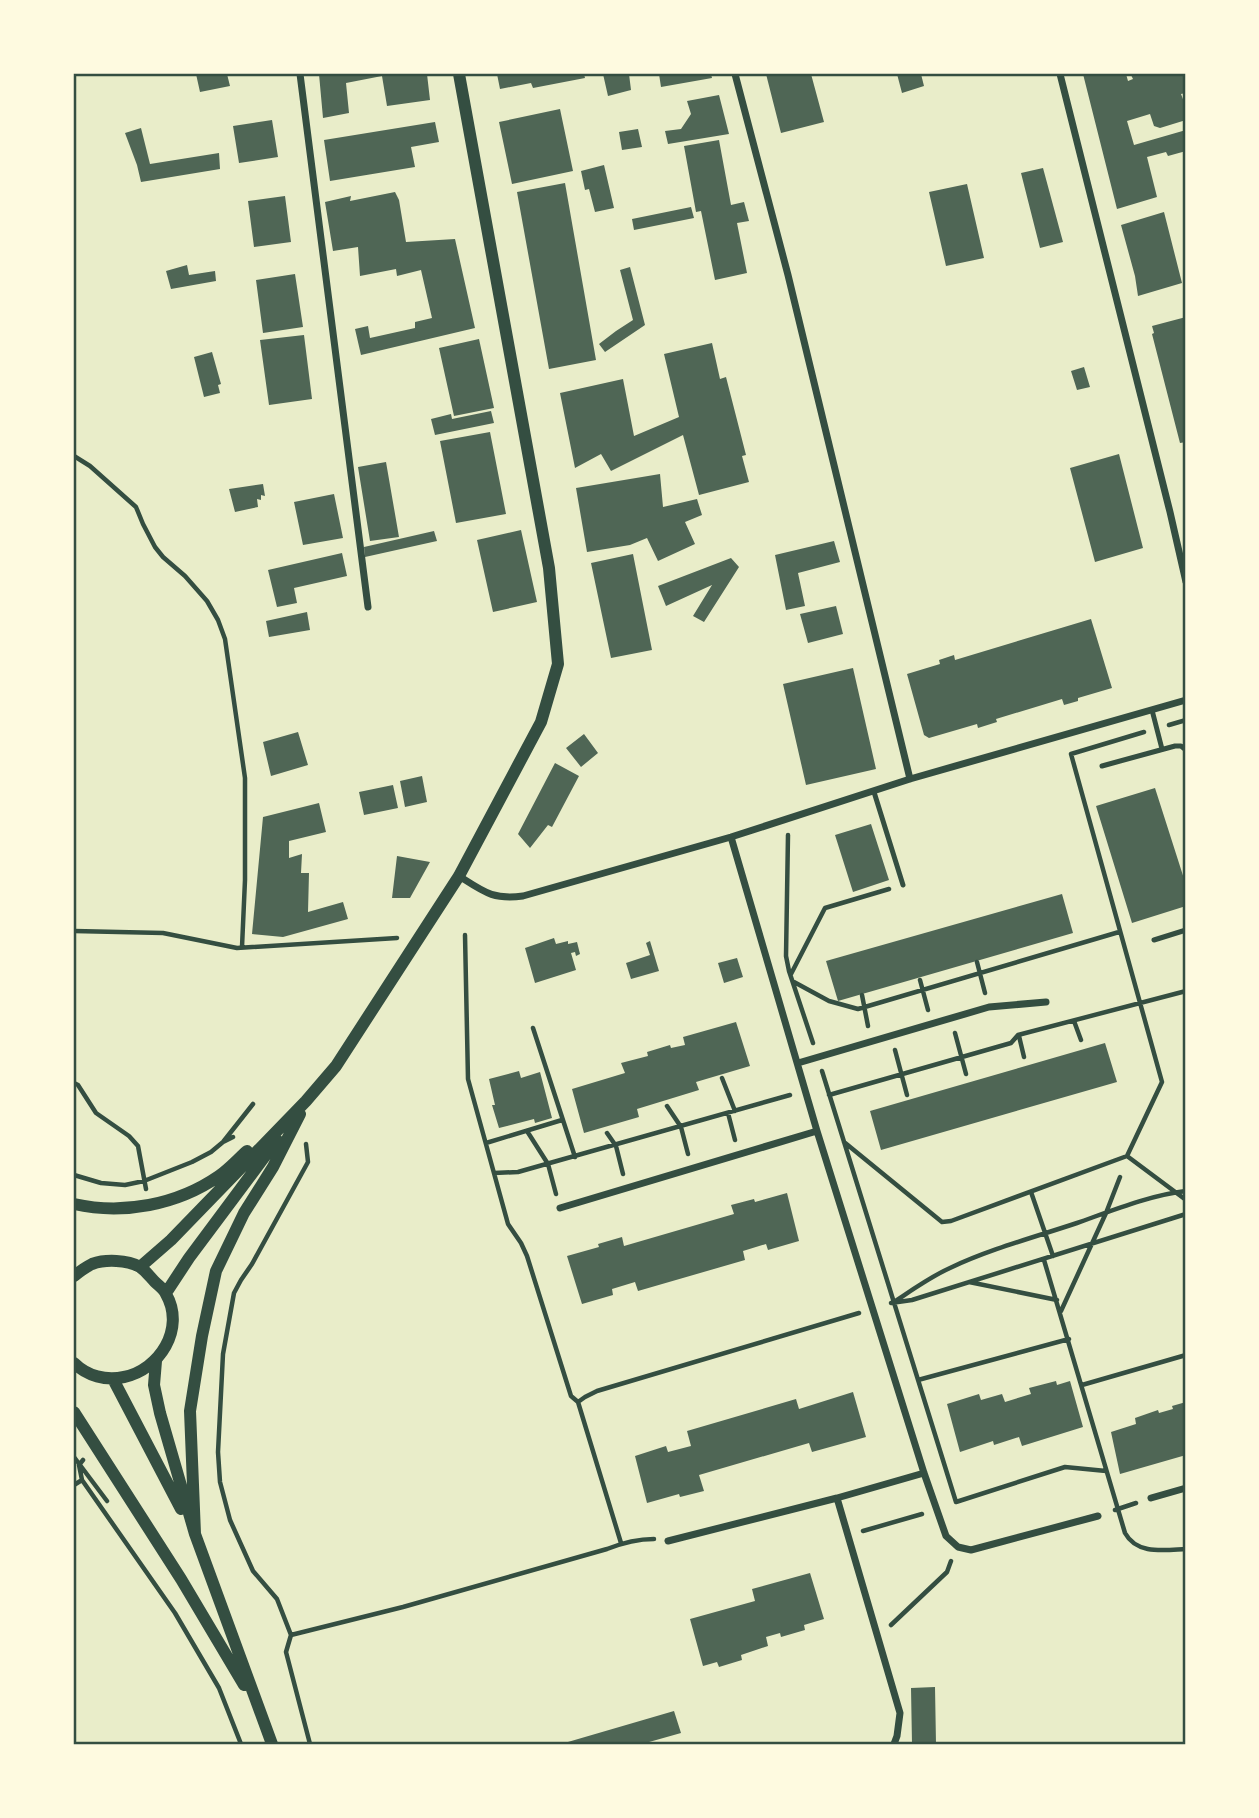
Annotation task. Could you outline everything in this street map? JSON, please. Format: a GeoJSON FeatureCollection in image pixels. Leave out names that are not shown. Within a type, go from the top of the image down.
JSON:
{"type":"FeatureCollection","features":[{"type":"Feature","properties":{"kind":"street"},"geometry":{"type":"LineString","coordinates":[[300,74],[368,607]]}},
{"type":"Feature","properties":{"kind":"street"},"geometry":{"type":"LineString","coordinates":[[140,1267],[171,1240],[306,1101],[336,1066],[459,876],[541,722],[558,664],[549,568],[459,74]]}},
{"type":"Feature","properties":{"kind":"street"},"geometry":{"type":"LineString","coordinates":[[735,74],[788,275],[909,779]]}},
{"type":"Feature","properties":{"kind":"street"},"geometry":{"type":"LineString","coordinates":[[1059,74],[1170,512],[1185,582]]}},
{"type":"Feature","properties":{"kind":"street"},"geometry":{"type":"LineString","coordinates":[[459,876],[487,894],[506,898],[523,896],[731,837],[909,779],[1185,700]]}},
{"type":"Feature","properties":{"kind":"street"},"geometry":{"type":"LineString","coordinates":[[731,837],[817,1131],[923,1473],[946,1536],[958,1547],[971,1550],[1098,1516]]}},
{"type":"Feature","properties":{"kind":"street"},"geometry":{"type":"LineString","coordinates":[[798,1063],[989,1007],[1046,1002]]}},
{"type":"Feature","properties":{"kind":"street"},"geometry":{"type":"LineString","coordinates":[[74,1204],[85,1207],[131,1208],[186,1194],[220,1175],[306,1101]]}},
{"type":"Feature","properties":{"kind":"street"},"geometry":{"type":"LineString","coordinates":[[166,1293],[306,1101]]}},
{"type":"Feature","properties":{"kind":"street"},"geometry":{"type":"LineString","coordinates":[[195,1534],[190,1411],[216,1271],[244,1213],[273,1167],[306,1101]]}},
{"type":"Feature","properties":{"kind":"street"},"geometry":{"type":"LineString","coordinates":[[560,1208],[817,1131]]}},
{"type":"Feature","properties":{"kind":"street"},"geometry":{"type":"LineString","coordinates":[[74,1363],[94,1376],[113,1379],[136,1374],[156,1361],[166,1346],[172,1328],[172,1310],[166,1293],[140,1267],[116,1261],[77,1269]]}},
{"type":"Feature","properties":{"kind":"street"},"geometry":{"type":"LineString","coordinates":[[156,1361],[156,1395],[195,1534],[272,1745]]}},
{"type":"Feature","properties":{"kind":"street"},"geometry":{"type":"LineString","coordinates":[[113,1379],[195,1534]]}},
{"type":"Feature","properties":{"kind":"street"},"geometry":{"type":"LineString","coordinates":[[74,1412],[181,1579],[259,1710]]}},
{"type":"Feature","properties":{"kind":"street"},"geometry":{"type":"LineString","coordinates":[[668,1541],[923,1473]]}},
{"type":"Feature","properties":{"kind":"street"},"geometry":{"type":"LineString","coordinates":[[1151,1498],[1185,1488]]}},
{"type":"Feature","properties":{"kind":"street"},"geometry":{"type":"LineString","coordinates":[[836,1498],[900,1713],[894,1745]]}},
{"type":"Feature","properties":{"kind":"lane"},"geometry":{"type":"LineString","coordinates":[[1152,710],[1163,749]]}},
{"type":"Feature","properties":{"kind":"lane"},"geometry":{"type":"LineString","coordinates":[[1102,765],[1163,749],[1181,746],[1185,750]]}},
{"type":"Feature","properties":{"kind":"lane"},"geometry":{"type":"LineString","coordinates":[[874,792],[903,885]]}},
{"type":"Feature","properties":{"kind":"lane"},"geometry":{"type":"LineString","coordinates":[[1154,940],[1185,930]]}},
{"type":"Feature","properties":{"kind":"path"},"geometry":{"type":"LineString","coordinates":[[74,456],[90,466],[136,507],[155,547],[207,601],[225,639],[245,778],[242,947]]}},
{"type":"Feature","properties":{"kind":"path"},"geometry":{"type":"LineString","coordinates":[[844,1142],[942,1222],[1127,1156],[1162,1083],[1071,754],[1101,745]]}},
{"type":"Feature","properties":{"kind":"path"},"geometry":{"type":"LineString","coordinates":[[788,834],[786,956],[956,1502],[1065,1467],[1106,1471]]}},
{"type":"Feature","properties":{"kind":"path"},"geometry":{"type":"LineString","coordinates":[[791,975],[825,908],[903,885]]}},
{"type":"Feature","properties":{"kind":"path"},"geometry":{"type":"LineString","coordinates":[[74,930],[163,933],[242,947],[419,936]]}},
{"type":"Feature","properties":{"kind":"path"},"geometry":{"type":"LineString","coordinates":[[793,982],[829,1001],[858,1009],[1119,932]]}},
{"type":"Feature","properties":{"kind":"path"},"geometry":{"type":"LineString","coordinates":[[465,934],[468,1079],[508,1224],[527,1256],[571,1396],[578,1402],[621,1543]]}},
{"type":"Feature","properties":{"kind":"path"},"geometry":{"type":"LineString","coordinates":[[977,962],[989,1007]]}},
{"type":"Feature","properties":{"kind":"path"},"geometry":{"type":"LineString","coordinates":[[920,980],[932,1024]]}},
{"type":"Feature","properties":{"kind":"path"},"geometry":{"type":"LineString","coordinates":[[829,1095],[1011,1043],[1018,1035],[1185,991]]}},
{"type":"Feature","properties":{"kind":"path"},"geometry":{"type":"LineString","coordinates":[[862,995],[871,1041]]}},
{"type":"Feature","properties":{"kind":"path"},"geometry":{"type":"LineString","coordinates":[[950,1019],[966,1074]]}},
{"type":"Feature","properties":{"kind":"path"},"geometry":{"type":"LineString","coordinates":[[1074,1021],[1081,1041]]}},
{"type":"Feature","properties":{"kind":"path"},"geometry":{"type":"LineString","coordinates":[[533,1028],[575,1157]]}},
{"type":"Feature","properties":{"kind":"path"},"geometry":{"type":"LineString","coordinates":[[891,1035],[907,1095]]}},
{"type":"Feature","properties":{"kind":"path"},"geometry":{"type":"LineString","coordinates":[[1018,1035],[1024,1057]]}},
{"type":"Feature","properties":{"kind":"path"},"geometry":{"type":"LineString","coordinates":[[722,1078],[735,1111]]}},
{"type":"Feature","properties":{"kind":"path"},"geometry":{"type":"LineString","coordinates":[[74,1083],[96,1113],[129,1136],[138,1146],[144,1181]]}},
{"type":"Feature","properties":{"kind":"path"},"geometry":{"type":"LineString","coordinates":[[494,1174],[518,1172],[575,1157],[805,1090]]}},
{"type":"Feature","properties":{"kind":"path"},"geometry":{"type":"LineString","coordinates":[[74,1175],[125,1185],[144,1181],[211,1152],[223,1142],[254,1104]]}},
{"type":"Feature","properties":{"kind":"path"},"geometry":{"type":"LineString","coordinates":[[667,1106],[681,1127],[691,1169]]}},
{"type":"Feature","properties":{"kind":"path"},"geometry":{"type":"LineString","coordinates":[[727,1113],[739,1154]]}},
{"type":"Feature","properties":{"kind":"path"},"geometry":{"type":"LineString","coordinates":[[486,1143],[562,1120]]}},
{"type":"Feature","properties":{"kind":"path"},"geometry":{"type":"LineString","coordinates":[[527,1130],[548,1164],[560,1208]]}},
{"type":"Feature","properties":{"kind":"path"},"geometry":{"type":"LineString","coordinates":[[607,1133],[615,1146],[626,1188]]}},
{"type":"Feature","properties":{"kind":"path"},"geometry":{"type":"LineString","coordinates":[[1127,1156],[1185,1200]]}},
{"type":"Feature","properties":{"kind":"path"},"geometry":{"type":"LineString","coordinates":[[308,1162],[234,1293],[223,1354],[218,1452],[220,1482],[230,1520],[253,1571],[277,1599],[290,1635],[286,1652],[310,1745]]}},
{"type":"Feature","properties":{"kind":"path"},"geometry":{"type":"LineString","coordinates":[[1060,1311],[1120,1177]]}},
{"type":"Feature","properties":{"kind":"path"},"geometry":{"type":"LineString","coordinates":[[894,1302],[948,1268],[1106,1213],[1185,1191]]}},
{"type":"Feature","properties":{"kind":"path"},"geometry":{"type":"LineString","coordinates":[[1031,1192],[1053,1256]]}},
{"type":"Feature","properties":{"kind":"path"},"geometry":{"type":"LineString","coordinates":[[578,1402],[597,1391],[894,1302],[912,1300],[1185,1214]]}},
{"type":"Feature","properties":{"kind":"path"},"geometry":{"type":"LineString","coordinates":[[1044,1259],[1125,1533],[1130,1542],[1139,1547],[1157,1551],[1185,1549]]}},
{"type":"Feature","properties":{"kind":"path"},"geometry":{"type":"LineString","coordinates":[[968,1282],[1057,1301]]}},
{"type":"Feature","properties":{"kind":"path"},"geometry":{"type":"LineString","coordinates":[[918,1380],[1069,1339]]}},
{"type":"Feature","properties":{"kind":"path"},"geometry":{"type":"LineString","coordinates":[[1082,1385],[1185,1355]]}},
{"type":"Feature","properties":{"kind":"path"},"geometry":{"type":"LineString","coordinates":[[79,1465],[82,1480],[175,1613],[219,1688],[241,1745]]}},
{"type":"Feature","properties":{"kind":"path"},"geometry":{"type":"LineString","coordinates":[[74,1485],[82,1480]]}},
{"type":"Feature","properties":{"kind":"path"},"geometry":{"type":"LineString","coordinates":[[1126,1506],[1138,1502]]}},
{"type":"Feature","properties":{"kind":"path"},"geometry":{"type":"LineString","coordinates":[[847,1535],[937,1510]]}},
{"type":"Feature","properties":{"kind":"path"},"geometry":{"type":"LineString","coordinates":[[290,1635],[403,1607],[621,1543],[644,1539],[668,1541]]}},
{"type":"Feature","properties":{"kind":"path"},"geometry":{"type":"LineString","coordinates":[[878,1639],[947,1572],[958,1547]]}},
{"type":"Feature","properties":{"kind":"building"},"geometry":{"type":"Polygon","coordinates":[[[196,74],[227,74],[230,86],[200,92],[196,74]]]}},
{"type":"Feature","properties":{"kind":"building"},"geometry":{"type":"Polygon","coordinates":[[[319,74],[427,74],[430,100],[387,106],[382,76],[346,83],[349,113],[323,118],[319,74]]]}},
{"type":"Feature","properties":{"kind":"building"},"geometry":{"type":"Polygon","coordinates":[[[497,74],[584,74],[585,78],[533,88],[531,83],[500,89],[497,74]]]}},
{"type":"Feature","properties":{"kind":"building"},"geometry":{"type":"Polygon","coordinates":[[[603,74],[629,74],[631,90],[608,96],[603,74]]]}},
{"type":"Feature","properties":{"kind":"building"},"geometry":{"type":"Polygon","coordinates":[[[659,74],[711,74],[712,78],[661,87],[659,74]]]}},
{"type":"Feature","properties":{"kind":"building"},"geometry":{"type":"Polygon","coordinates":[[[766,74],[811,74],[824,122],[781,133],[766,74]]]}},
{"type":"Feature","properties":{"kind":"building"},"geometry":{"type":"Polygon","coordinates":[[[897,74],[921,74],[924,86],[902,93],[897,74]]]}},
{"type":"Feature","properties":{"kind":"building"},"geometry":{"type":"Polygon","coordinates":[[[1083,74],[1126,74],[1128,81],[1133,79],[1131,75],[1137,74],[1186,74],[1186,93],[1181,94],[1186,107],[1186,120],[1160,128],[1154,126],[1150,114],[1127,121],[1134,145],[1186,130],[1186,151],[1168,156],[1166,152],[1147,157],[1157,197],[1117,209],[1083,74]]]}},
{"type":"Feature","properties":{"kind":"building"},"geometry":{"type":"Polygon","coordinates":[[[719,95],[729,134],[668,144],[665,131],[681,129],[691,114],[687,101],[719,95]]]}},
{"type":"Feature","properties":{"kind":"building"},"geometry":{"type":"Polygon","coordinates":[[[560,109],[573,171],[512,184],[499,122],[560,109]]]}},
{"type":"Feature","properties":{"kind":"building"},"geometry":{"type":"Polygon","coordinates":[[[272,120],[278,157],[239,163],[233,126],[272,120]]]}},
{"type":"Feature","properties":{"kind":"building"},"geometry":{"type":"Polygon","coordinates":[[[435,122],[439,142],[411,147],[415,167],[330,181],[324,140],[435,122]]]}},
{"type":"Feature","properties":{"kind":"building"},"geometry":{"type":"Polygon","coordinates":[[[141,128],[150,164],[219,153],[220,169],[141,182],[125,133],[141,128]]]}},
{"type":"Feature","properties":{"kind":"building"},"geometry":{"type":"Polygon","coordinates":[[[638,129],[642,147],[622,150],[619,132],[638,129]]]}},
{"type":"Feature","properties":{"kind":"building"},"geometry":{"type":"Polygon","coordinates":[[[719,140],[731,205],[744,202],[749,221],[737,223],[747,273],[715,280],[701,211],[696,212],[684,146],[719,140]]]}},
{"type":"Feature","properties":{"kind":"building"},"geometry":{"type":"Polygon","coordinates":[[[604,165],[614,208],[595,212],[589,189],[585,190],[581,171],[604,165]]]}},
{"type":"Feature","properties":{"kind":"building"},"geometry":{"type":"Polygon","coordinates":[[[1043,168],[1063,242],[1040,248],[1021,173],[1043,168]]]}},
{"type":"Feature","properties":{"kind":"building"},"geometry":{"type":"Polygon","coordinates":[[[565,183],[596,360],[549,369],[517,192],[565,183]]]}},
{"type":"Feature","properties":{"kind":"building"},"geometry":{"type":"Polygon","coordinates":[[[967,184],[984,258],[946,266],[929,192],[967,184]]]}},
{"type":"Feature","properties":{"kind":"building"},"geometry":{"type":"Polygon","coordinates":[[[395,192],[399,200],[406,242],[455,239],[475,328],[361,355],[355,329],[368,326],[370,338],[415,328],[415,322],[432,318],[421,270],[397,276],[396,269],[360,276],[358,247],[333,251],[325,202],[351,196],[350,201],[395,192]]]}},
{"type":"Feature","properties":{"kind":"building"},"geometry":{"type":"Polygon","coordinates":[[[285,196],[291,242],[254,247],[248,201],[285,196]]]}},
{"type":"Feature","properties":{"kind":"building"},"geometry":{"type":"Polygon","coordinates":[[[691,207],[694,218],[634,230],[632,219],[691,207]]]}},
{"type":"Feature","properties":{"kind":"building"},"geometry":{"type":"Polygon","coordinates":[[[1164,212],[1182,283],[1138,296],[1121,225],[1164,212]]]}},
{"type":"Feature","properties":{"kind":"building"},"geometry":{"type":"Polygon","coordinates":[[[187,265],[189,275],[215,271],[216,281],[171,289],[166,271],[187,265]]]}},
{"type":"Feature","properties":{"kind":"building"},"geometry":{"type":"Polygon","coordinates":[[[630,267],[645,325],[605,352],[599,344],[633,320],[620,270],[630,267]]]}},
{"type":"Feature","properties":{"kind":"building"},"geometry":{"type":"Polygon","coordinates":[[[295,274],[303,327],[263,333],[256,280],[295,274]]]}},
{"type":"Feature","properties":{"kind":"building"},"geometry":{"type":"Polygon","coordinates":[[[1186,317],[1186,442],[1180,443],[1152,326],[1186,317]]]}},
{"type":"Feature","properties":{"kind":"building"},"geometry":{"type":"Polygon","coordinates":[[[304,335],[312,399],[269,405],[260,340],[304,335]]]}},
{"type":"Feature","properties":{"kind":"building"},"geometry":{"type":"Polygon","coordinates":[[[479,339],[494,408],[454,416],[439,348],[479,339]]]}},
{"type":"Feature","properties":{"kind":"building"},"geometry":{"type":"Polygon","coordinates":[[[712,343],[720,379],[726,377],[746,455],[742,456],[749,482],[699,495],[683,435],[611,471],[601,454],[575,468],[560,393],[623,379],[634,436],[679,417],[664,354],[712,343]]]}},
{"type":"Feature","properties":{"kind":"building"},"geometry":{"type":"Polygon","coordinates":[[[212,352],[221,384],[218,385],[220,393],[204,397],[194,357],[212,352]]]}},
{"type":"Feature","properties":{"kind":"building"},"geometry":{"type":"Polygon","coordinates":[[[1084,367],[1090,387],[1077,390],[1071,371],[1084,367]]]}},
{"type":"Feature","properties":{"kind":"building"},"geometry":{"type":"Polygon","coordinates":[[[491,411],[494,423],[435,435],[431,419],[451,414],[452,419],[491,411]]]}},
{"type":"Feature","properties":{"kind":"building"},"geometry":{"type":"Polygon","coordinates":[[[490,432],[506,514],[456,523],[440,441],[490,432]]]}},
{"type":"Feature","properties":{"kind":"building"},"geometry":{"type":"Polygon","coordinates":[[[1119,454],[1143,548],[1095,562],[1070,468],[1119,454]]]}},
{"type":"Feature","properties":{"kind":"building"},"geometry":{"type":"Polygon","coordinates":[[[386,462],[399,537],[370,541],[358,467],[386,462]]]}},
{"type":"Feature","properties":{"kind":"building"},"geometry":{"type":"Polygon","coordinates":[[[660,474],[663,507],[697,499],[702,515],[685,522],[695,544],[658,561],[647,538],[630,545],[587,552],[576,488],[660,474]]]}},
{"type":"Feature","properties":{"kind":"building"},"geometry":{"type":"Polygon","coordinates":[[[263,484],[265,496],[261,495],[261,500],[257,499],[258,507],[235,512],[229,489],[263,484]]]}},
{"type":"Feature","properties":{"kind":"building"},"geometry":{"type":"Polygon","coordinates":[[[334,494],[343,538],[303,545],[294,502],[334,494]]]}},
{"type":"Feature","properties":{"kind":"building"},"geometry":{"type":"Polygon","coordinates":[[[521,530],[537,602],[493,612],[477,540],[521,530]]]}},
{"type":"Feature","properties":{"kind":"building"},"geometry":{"type":"Polygon","coordinates":[[[434,531],[437,541],[365,557],[364,547],[434,531]]]}},
{"type":"Feature","properties":{"kind":"building"},"geometry":{"type":"Polygon","coordinates":[[[834,541],[840,562],[798,573],[805,606],[786,610],[775,555],[834,541]]]}},
{"type":"Feature","properties":{"kind":"building"},"geometry":{"type":"Polygon","coordinates":[[[342,553],[347,576],[294,588],[297,603],[277,607],[268,570],[342,553]]]}},
{"type":"Feature","properties":{"kind":"building"},"geometry":{"type":"Polygon","coordinates":[[[633,554],[652,650],[611,658],[591,563],[633,554]]]}},
{"type":"Feature","properties":{"kind":"building"},"geometry":{"type":"Polygon","coordinates":[[[731,558],[739,567],[704,622],[693,616],[712,585],[666,606],[658,586],[731,558]]]}},
{"type":"Feature","properties":{"kind":"building"},"geometry":{"type":"Polygon","coordinates":[[[836,606],[843,634],[808,643],[800,614],[836,606]]]}},
{"type":"Feature","properties":{"kind":"building"},"geometry":{"type":"Polygon","coordinates":[[[307,612],[310,630],[269,637],[266,621],[307,612]]]}},
{"type":"Feature","properties":{"kind":"building"},"geometry":{"type":"Polygon","coordinates":[[[1091,619],[1112,688],[1064,705],[1062,699],[996,719],[997,722],[978,728],[977,724],[929,738],[924,735],[907,674],[940,664],[939,660],[954,655],[955,660],[1091,619]]]}},
{"type":"Feature","properties":{"kind":"building"},"geometry":{"type":"Polygon","coordinates":[[[853,668],[876,769],[806,785],[783,684],[853,668]]]}},
{"type":"Feature","properties":{"kind":"building"},"geometry":{"type":"Polygon","coordinates":[[[298,732],[308,765],[271,776],[263,742],[298,732]]]}},
{"type":"Feature","properties":{"kind":"building"},"geometry":{"type":"Polygon","coordinates":[[[584,734],[598,753],[581,767],[566,748],[584,734]]]}},
{"type":"Feature","properties":{"kind":"building"},"geometry":{"type":"Polygon","coordinates":[[[555,763],[579,776],[552,827],[548,825],[530,848],[518,834],[555,763]]]}},
{"type":"Feature","properties":{"kind":"building"},"geometry":{"type":"Polygon","coordinates":[[[422,776],[427,802],[405,807],[400,781],[422,776]]]}},
{"type":"Feature","properties":{"kind":"building"},"geometry":{"type":"Polygon","coordinates":[[[393,785],[398,808],[364,815],[359,792],[393,785]]]}},
{"type":"Feature","properties":{"kind":"building"},"geometry":{"type":"Polygon","coordinates":[[[1155,788],[1186,885],[1186,906],[1132,923],[1096,806],[1155,788]]]}},
{"type":"Feature","properties":{"kind":"building"},"geometry":{"type":"Polygon","coordinates":[[[319,803],[326,832],[289,841],[289,858],[302,854],[301,873],[309,873],[308,912],[343,902],[348,919],[283,937],[252,934],[263,817],[319,803]]]}},
{"type":"Feature","properties":{"kind":"building"},"geometry":{"type":"Polygon","coordinates":[[[871,824],[889,880],[853,892],[835,835],[871,824]]]}},
{"type":"Feature","properties":{"kind":"building"},"geometry":{"type":"Polygon","coordinates":[[[397,856],[430,862],[410,898],[392,898],[397,856]]]}},
{"type":"Feature","properties":{"kind":"building"},"geometry":{"type":"Polygon","coordinates":[[[1062,894],[1073,933],[838,1001],[826,961],[1062,894]]]}},
{"type":"Feature","properties":{"kind":"building"},"geometry":{"type":"Polygon","coordinates":[[[554,938],[556,944],[577,942],[580,954],[576,956],[575,952],[571,953],[576,970],[535,983],[525,948],[554,938]]]}},
{"type":"Feature","properties":{"kind":"building"},"geometry":{"type":"Polygon","coordinates":[[[650,941],[659,971],[631,979],[626,963],[650,955],[646,943],[650,941]]]}},
{"type":"Feature","properties":{"kind":"building"},"geometry":{"type":"Polygon","coordinates":[[[737,958],[743,977],[724,983],[718,963],[737,958]]]}},
{"type":"Feature","properties":{"kind":"building"},"geometry":{"type":"Polygon","coordinates":[[[736,1022],[750,1066],[696,1082],[699,1090],[637,1109],[639,1117],[584,1133],[572,1089],[625,1073],[621,1063],[648,1056],[647,1052],[670,1045],[671,1048],[685,1045],[683,1037],[736,1022]]]}},
{"type":"Feature","properties":{"kind":"building"},"geometry":{"type":"Polygon","coordinates":[[[1105,1043],[1117,1082],[881,1150],[870,1111],[1105,1043]]]}},
{"type":"Feature","properties":{"kind":"building"},"geometry":{"type":"Polygon","coordinates":[[[519,1071],[521,1078],[540,1072],[552,1118],[535,1123],[534,1119],[499,1128],[492,1105],[495,1105],[489,1079],[519,1071]]]}},
{"type":"Feature","properties":{"kind":"building"},"geometry":{"type":"Polygon","coordinates":[[[787,1193],[799,1241],[768,1250],[766,1244],[743,1251],[745,1260],[638,1291],[635,1282],[612,1289],[613,1295],[582,1304],[567,1256],[622,1237],[624,1246],[734,1214],[731,1205],[787,1193]]]}},
{"type":"Feature","properties":{"kind":"building"},"geometry":{"type":"Polygon","coordinates":[[[1056,1381],[1057,1385],[1070,1381],[1083,1427],[1022,1446],[1019,1437],[994,1445],[993,1441],[960,1452],[947,1404],[979,1394],[981,1400],[1002,1394],[1005,1402],[1031,1394],[1029,1388],[1056,1381]]]}},
{"type":"Feature","properties":{"kind":"building"},"geometry":{"type":"Polygon","coordinates":[[[853,1392],[866,1437],[812,1452],[809,1443],[699,1475],[704,1491],[680,1497],[679,1494],[647,1503],[635,1456],[666,1446],[668,1452],[691,1446],[687,1431],[796,1399],[799,1409],[853,1392]]]}},
{"type":"Feature","properties":{"kind":"building"},"geometry":{"type":"Polygon","coordinates":[[[1186,1402],[1186,1455],[1120,1474],[1111,1432],[1136,1424],[1135,1418],[1158,1410],[1159,1413],[1173,1409],[1172,1406],[1186,1402]]]}},
{"type":"Feature","properties":{"kind":"building"},"geometry":{"type":"Polygon","coordinates":[[[810,1573],[824,1619],[804,1625],[805,1630],[781,1637],[780,1633],[766,1637],[768,1646],[741,1655],[742,1660],[719,1667],[717,1662],[703,1666],[690,1619],[755,1601],[752,1589],[810,1573]]]}},
{"type":"Feature","properties":{"kind":"building"},"geometry":{"type":"Polygon","coordinates":[[[935,1687],[936,1744],[912,1744],[911,1688],[935,1687]]]}},
{"type":"Feature","properties":{"kind":"building"},"geometry":{"type":"Polygon","coordinates":[[[674,1711],[681,1733],[642,1744],[561,1744],[674,1711]]]}}]}
